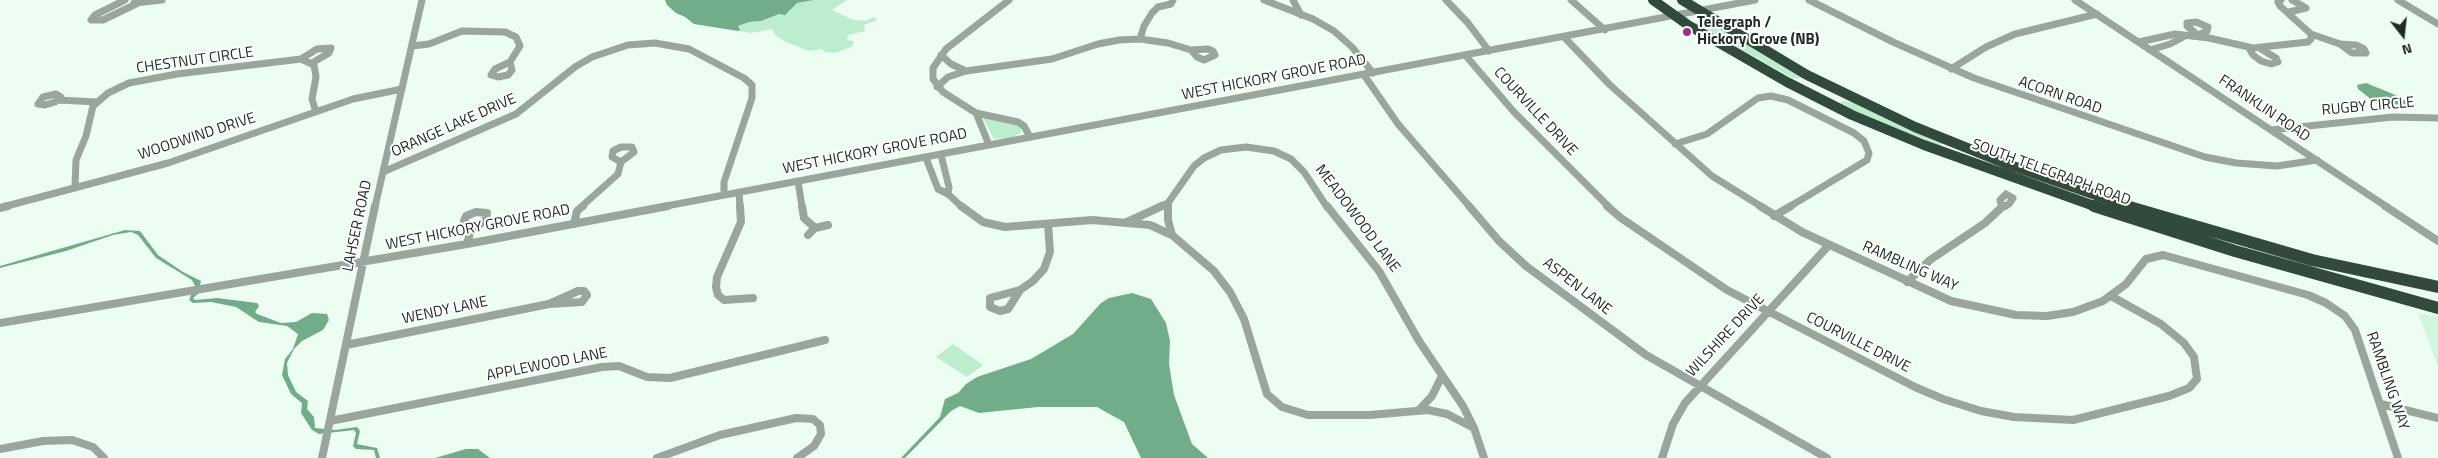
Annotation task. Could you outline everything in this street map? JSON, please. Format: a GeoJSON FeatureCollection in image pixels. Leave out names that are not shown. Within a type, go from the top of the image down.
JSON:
{"type":"FeatureCollection","features":[{"type":"Feature","properties":{"kind":"highway","name":"SOUTH TELEGRAPH ROAD"},"geometry":{"type":"LineString","coordinates":[[1653,0],[1675,16],[1786,82],[1829,104],[1924,145],[2084,204],[2235,251],[2438,308]]}},
{"type":"Feature","properties":{"kind":"highway","name":"SOUTH TELEGRAPH ROAD"},"geometry":{"type":"LineString","coordinates":[[1682,0],[1807,75],[1970,150],[2134,209],[2312,260],[2438,287]]}},
{"type":"Feature","properties":{"kind":"highway"},"geometry":{"type":"LineString","coordinates":[[1786,82],[1803,81],[1807,75]]}},
{"type":"Feature","properties":{"kind":"highway"},"geometry":{"type":"LineString","coordinates":[[1829,104],[1834,98],[1852,97]]}},
{"type":"Feature","properties":{"kind":"street"},"geometry":{"type":"LineString","coordinates":[[138,3],[126,0],[94,15],[91,20],[103,20],[138,3],[162,0]]}},
{"type":"Feature","properties":{"kind":"street","name":"LAHSER ROAD"},"geometry":{"type":"LineString","coordinates":[[322,458],[363,263],[422,0]]}},
{"type":"Feature","properties":{"kind":"street"},"geometry":{"type":"LineString","coordinates":[[1009,0],[974,26],[941,55],[934,64],[932,73],[937,87],[948,96],[976,113],[1018,122],[1024,126],[1030,137]]}},
{"type":"Feature","properties":{"kind":"street"},"geometry":{"type":"LineString","coordinates":[[1156,0],[1158,7]]}},
{"type":"Feature","properties":{"kind":"street"},"geometry":{"type":"LineString","coordinates":[[1140,38],[1147,20],[1158,7],[1171,4],[1173,0]]}},
{"type":"Feature","properties":{"kind":"street"},"geometry":{"type":"LineString","coordinates":[[1264,0],[1301,14],[1339,34],[1373,73]]}},
{"type":"Feature","properties":{"kind":"street"},"geometry":{"type":"LineString","coordinates":[[1272,3],[1278,0]]}},
{"type":"Feature","properties":{"kind":"street"},"geometry":{"type":"LineString","coordinates":[[1293,0],[1301,14]]}},
{"type":"Feature","properties":{"kind":"street"},"geometry":{"type":"LineString","coordinates":[[1446,0],[1465,20],[1489,51]]}},
{"type":"Feature","properties":{"kind":"street"},"geometry":{"type":"LineString","coordinates":[[1571,0],[1605,30]]}},
{"type":"Feature","properties":{"kind":"street","name":"WEST HICKORY GROVE ROAD"},"geometry":{"type":"LineString","coordinates":[[0,323],[467,244],[1605,30],[1755,0]]}},
{"type":"Feature","properties":{"kind":"street","name":"ACORN ROAD"},"geometry":{"type":"LineString","coordinates":[[1809,0],[1952,69],[2093,121],[2205,157],[2236,163],[2276,166],[2317,160]]}},
{"type":"Feature","properties":{"kind":"street","name":"FRANKLIN ROAD"},"geometry":{"type":"LineString","coordinates":[[2075,0],[2438,241]]}},
{"type":"Feature","properties":{"kind":"street"},"geometry":{"type":"LineString","coordinates":[[2281,0],[2279,4],[2311,34],[2340,44]]}},
{"type":"Feature","properties":{"kind":"street"},"geometry":{"type":"LineString","coordinates":[[2289,12],[2306,8],[2292,0]]}},
{"type":"Feature","properties":{"kind":"street"},"geometry":{"type":"LineString","coordinates":[[2398,0],[2438,24]]}},
{"type":"Feature","properties":{"kind":"street"},"geometry":{"type":"LineString","coordinates":[[1952,69],[1986,47],[2015,34],[2096,14]]}},
{"type":"Feature","properties":{"kind":"street"},"geometry":{"type":"LineString","coordinates":[[412,46],[429,44],[462,31],[505,32],[516,37],[520,43],[510,62]]}},
{"type":"Feature","properties":{"kind":"street"},"geometry":{"type":"LineString","coordinates":[[2139,42],[2168,35],[2198,35],[2249,48],[2261,48],[2306,42],[2311,39],[2311,34]]}},
{"type":"Feature","properties":{"kind":"street"},"geometry":{"type":"LineString","coordinates":[[2150,50],[2170,44],[2185,36]]}},
{"type":"Feature","properties":{"kind":"street","name":"RAMBLING WAY"},"geometry":{"type":"LineString","coordinates":[[1564,37],[1605,80],[1706,172],[1774,216],[1829,245],[1907,282],[1962,304],[2016,315],[2047,316],[2073,312],[2094,306],[2111,296],[2133,277],[2146,259],[2163,255],[2317,299],[2339,312],[2352,325],[2381,404],[2398,458]]}},
{"type":"Feature","properties":{"kind":"street"},"geometry":{"type":"LineString","coordinates":[[937,87],[948,78],[966,71],[1052,60],[1106,42],[1140,38],[1168,43],[1191,50]]}},
{"type":"Feature","properties":{"kind":"street","name":"ORANGE LAKE DRIVE"},"geometry":{"type":"LineString","coordinates":[[383,172],[516,114],[575,67],[592,57],[628,45],[662,44],[689,49],[744,78],[753,88],[750,106],[724,182],[724,195]]}},
{"type":"Feature","properties":{"kind":"street","name":"CHESTNUT CIRCLE"},"geometry":{"type":"LineString","coordinates":[[97,102],[119,87],[144,80],[301,59],[317,49],[331,48],[329,53],[312,63],[301,59]]}},
{"type":"Feature","properties":{"kind":"street"},"geometry":{"type":"LineString","coordinates":[[2249,48],[2253,56],[2261,61],[2271,64],[2278,62],[2276,58],[2261,48]]}},
{"type":"Feature","properties":{"kind":"street"},"geometry":{"type":"LineString","coordinates":[[941,55],[951,64],[966,71]]}},
{"type":"Feature","properties":{"kind":"street","name":"COURVILLE DRIVE"},"geometry":{"type":"LineString","coordinates":[[1466,56],[1501,99],[1611,211],[1713,282],[1768,312],[1942,399],[1981,411],[2014,417],[2066,420],[2101,415],[2174,395],[2189,388],[2196,379],[2194,357],[2184,343],[2161,324],[2111,296]]}},
{"type":"Feature","properties":{"kind":"street"},"geometry":{"type":"LineString","coordinates":[[312,63],[316,77],[312,102],[316,112]]}},
{"type":"Feature","properties":{"kind":"street","name":"ASPEN LANE"},"geometry":{"type":"LineString","coordinates":[[1364,75],[1414,142],[1491,232],[1515,256],[1630,345],[1827,458]]}},
{"type":"Feature","properties":{"kind":"street","name":"WOODWIND DRIVE"},"geometry":{"type":"LineString","coordinates":[[0,208],[177,161],[358,98],[402,89]]}},
{"type":"Feature","properties":{"kind":"street"},"geometry":{"type":"LineString","coordinates":[[1675,144],[1707,134],[1758,98],[1771,96],[1788,100],[1847,130],[1864,141],[1870,153],[1867,160],[1774,216]]}},
{"type":"Feature","properties":{"kind":"street"},"geometry":{"type":"LineString","coordinates":[[58,100],[97,102]]}},
{"type":"Feature","properties":{"kind":"street"},"geometry":{"type":"LineString","coordinates":[[75,187],[76,160],[86,136],[91,110],[97,102]]}},
{"type":"Feature","properties":{"kind":"street"},"geometry":{"type":"LineString","coordinates":[[976,113],[989,145]]}},
{"type":"Feature","properties":{"kind":"street","name":"RUGBY CIRCLE"},"geometry":{"type":"LineString","coordinates":[[2271,130],[2393,117],[2438,118]]}},
{"type":"Feature","properties":{"kind":"street","name":"MEADOWOOD LANE"},"geometry":{"type":"LineString","coordinates":[[1168,203],[1199,161],[1221,150],[1238,147],[1262,148],[1291,159],[1304,172],[1333,215],[1374,264],[1418,341],[1456,395],[1474,428],[1484,458]]}},
{"type":"Feature","properties":{"kind":"street"},"geometry":{"type":"LineString","coordinates":[[940,154],[949,187],[948,194]]}},
{"type":"Feature","properties":{"kind":"street"},"geometry":{"type":"LineString","coordinates":[[926,158],[938,189],[948,194],[976,218],[992,225],[1018,227],[1092,220],[1150,225],[1172,235],[1214,272],[1230,292],[1244,318],[1267,394],[1282,407],[1308,415],[1376,415],[1419,410],[1447,414],[1474,428]]}},
{"type":"Feature","properties":{"kind":"street"},"geometry":{"type":"LineString","coordinates":[[574,224],[577,211],[618,174],[621,162]]}},
{"type":"Feature","properties":{"kind":"street"},"geometry":{"type":"LineString","coordinates":[[798,181],[804,218],[815,228]]}},
{"type":"Feature","properties":{"kind":"street"},"geometry":{"type":"LineString","coordinates":[[739,192],[741,222],[717,277],[716,287],[718,295],[724,300],[753,298]]}},
{"type":"Feature","properties":{"kind":"street"},"geometry":{"type":"LineString","coordinates":[[1127,222],[1168,203],[1168,220],[1172,235]]}},
{"type":"Feature","properties":{"kind":"street"},"geometry":{"type":"LineString","coordinates":[[1907,282],[1930,260],[1985,223],[2002,207]]}},
{"type":"Feature","properties":{"kind":"street"},"geometry":{"type":"LineString","coordinates":[[1020,290],[1040,275],[1047,263],[1050,252],[1048,224]]}},
{"type":"Feature","properties":{"kind":"street"},"geometry":{"type":"LineString","coordinates":[[808,235],[815,228],[828,225]]}},
{"type":"Feature","properties":{"kind":"street"},"geometry":{"type":"LineString","coordinates":[[467,244],[471,229]]}},
{"type":"Feature","properties":{"kind":"street","name":"WILSHIRE DRIVE"},"geometry":{"type":"LineString","coordinates":[[1662,458],[1676,417],[1699,386],[1829,245]]}},
{"type":"Feature","properties":{"kind":"street","name":"WENDY LANE"},"geometry":{"type":"LineString","coordinates":[[346,345],[549,304]]}},
{"type":"Feature","properties":{"kind":"street","name":"APPLEWOOD LANE"},"geometry":{"type":"LineString","coordinates":[[329,424],[555,375],[602,367],[619,366],[647,377],[670,378],[824,340]]}},
{"type":"Feature","properties":{"kind":"street"},"geometry":{"type":"LineString","coordinates":[[1419,410],[1432,396],[1442,376]]}},
{"type":"Feature","properties":{"kind":"street"},"geometry":{"type":"LineString","coordinates":[[2381,404],[2438,418]]}},
{"type":"Feature","properties":{"kind":"street"},"geometry":{"type":"LineString","coordinates":[[657,458],[720,435],[796,418],[813,419],[820,425],[821,434],[814,446],[798,458]]}},
{"type":"Feature","properties":{"kind":"street"},"geometry":{"type":"LineString","coordinates":[[0,449],[43,441],[72,440],[92,446],[104,458]]}},
{"type":"Feature","properties":{"kind":"shaded area"},"geometry":{"type":"Polygon","coordinates":[[[665,0],[814,0],[797,3],[785,15],[779,14],[761,21],[749,22],[738,26],[740,30],[738,31],[694,24],[676,13],[667,5],[665,0]]]}},
{"type":"Feature","properties":{"kind":"shaded area"},"geometry":{"type":"Polygon","coordinates":[[[814,0],[847,0],[832,10],[853,20],[866,21],[875,17],[877,20],[864,25],[865,31],[848,35],[847,40],[854,41],[852,47],[835,53],[824,52],[822,49],[809,51],[786,42],[775,35],[772,29],[751,33],[738,31],[738,26],[749,22],[761,21],[779,14],[783,15],[797,3],[814,0]]]}},
{"type":"Feature","properties":{"kind":"shaded area"},"geometry":{"type":"Polygon","coordinates":[[[1708,20],[1802,78],[1792,78],[1695,23],[1708,20]]]}},
{"type":"Feature","properties":{"kind":"shaded area"},"geometry":{"type":"Polygon","coordinates":[[[2366,83],[2398,96],[2412,106],[2393,104],[2391,108],[2377,104],[2358,89],[2357,85],[2366,83]]]}},
{"type":"Feature","properties":{"kind":"shaded area"},"geometry":{"type":"Polygon","coordinates":[[[1841,102],[1851,102],[1943,143],[1940,146],[1863,115],[1841,105],[1841,102]]]}},
{"type":"Feature","properties":{"kind":"shaded area"},"geometry":{"type":"Polygon","coordinates":[[[983,118],[1015,124],[1021,128],[1021,133],[1013,137],[994,139],[983,118]]]}},
{"type":"Feature","properties":{"kind":"shaded area"},"geometry":{"type":"Polygon","coordinates":[[[125,230],[140,231],[158,255],[183,272],[201,281],[198,294],[193,298],[195,300],[217,298],[257,303],[259,306],[255,312],[257,314],[281,323],[296,322],[312,313],[327,314],[329,320],[323,330],[302,341],[294,349],[287,363],[288,375],[296,392],[308,401],[307,409],[314,417],[315,428],[335,430],[357,427],[360,431],[357,444],[377,448],[380,458],[376,458],[374,450],[356,449],[353,446],[356,433],[354,430],[319,434],[312,430],[301,413],[302,403],[291,394],[282,375],[285,359],[293,349],[298,334],[287,326],[259,322],[236,307],[211,302],[193,303],[189,300],[195,286],[192,280],[156,258],[138,235],[131,232],[113,235],[66,251],[0,268],[0,266],[125,230]]]}},
{"type":"Feature","properties":{"kind":"shaded area"},"geometry":{"type":"Polygon","coordinates":[[[1132,293],[1151,299],[1166,323],[1170,341],[1169,364],[1174,395],[1192,444],[1208,458],[1141,458],[1124,422],[1097,407],[1038,407],[979,413],[960,406],[951,411],[905,458],[901,458],[940,417],[945,399],[958,393],[966,384],[977,377],[1031,359],[1073,334],[1101,303],[1109,298],[1132,293]]]}},
{"type":"Feature","properties":{"kind":"shaded area"},"geometry":{"type":"Polygon","coordinates":[[[2418,313],[2438,317],[2438,367],[2418,313]]]}},
{"type":"Feature","properties":{"kind":"shaded area"},"geometry":{"type":"Polygon","coordinates":[[[953,344],[983,365],[967,377],[936,357],[953,344]]]}},
{"type":"Feature","properties":{"kind":"shaded area"},"geometry":{"type":"Polygon","coordinates":[[[466,449],[478,449],[490,458],[435,458],[466,449]]]}},
{"type":"Feature","properties":{"kind":"place","name":"Telegraph / Hickory Grove (NB)"},"geometry":{"type":"Point","coordinates":[1687,32]}}]}
